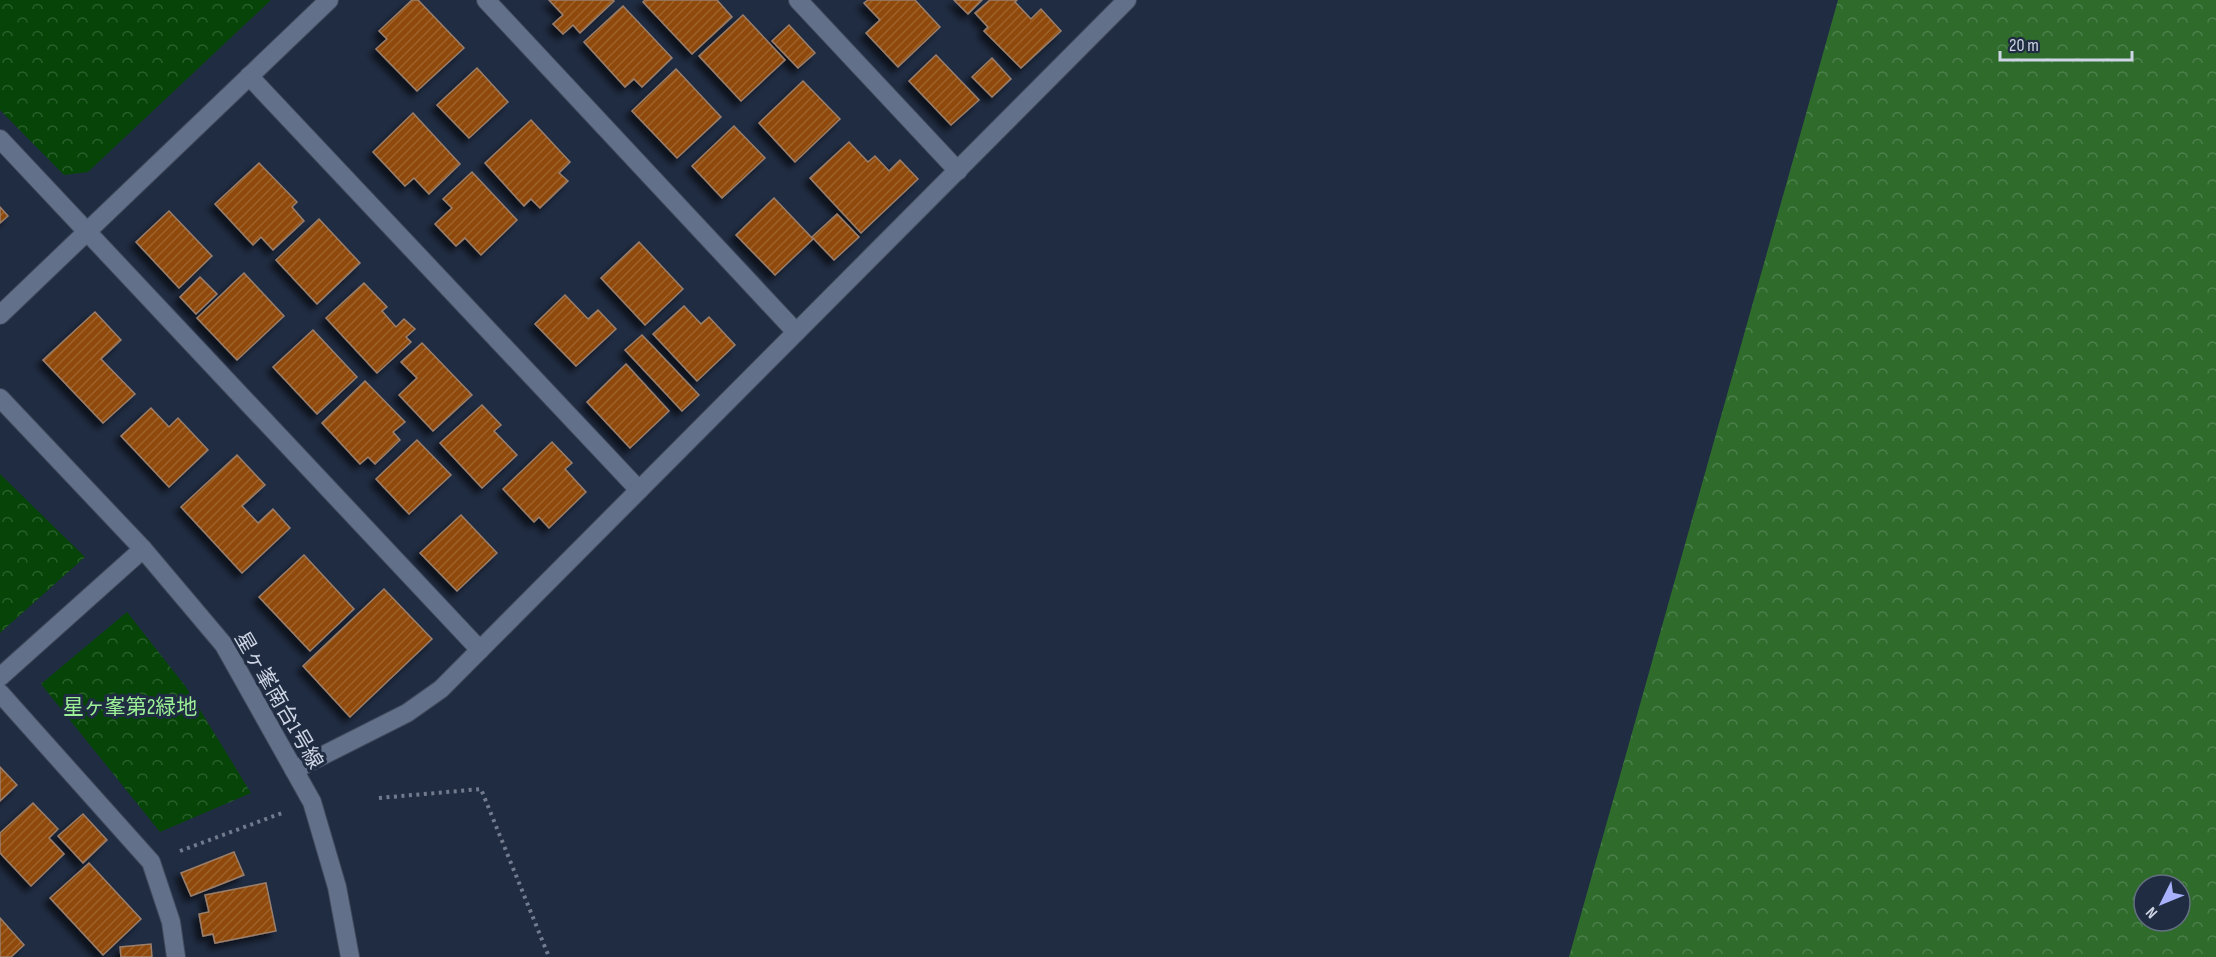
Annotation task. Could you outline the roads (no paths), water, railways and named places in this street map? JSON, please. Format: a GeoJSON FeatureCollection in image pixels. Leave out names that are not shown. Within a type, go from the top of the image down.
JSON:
{"type":"FeatureCollection","features":[{"type":"Feature","properties":{"kind":"street"},"geometry":{"type":"LineString","coordinates":[[0,315],[328,0]]}},
{"type":"Feature","properties":{"kind":"street"},"geometry":{"type":"LineString","coordinates":[[486,0],[796,332]]}},
{"type":"Feature","properties":{"kind":"street"},"geometry":{"type":"LineString","coordinates":[[798,0],[958,171]]}},
{"type":"Feature","properties":{"kind":"street"},"geometry":{"type":"LineString","coordinates":[[294,770],[407,713],[441,689],[958,171],[1118,3]]}},
{"type":"Feature","properties":{"kind":"street"},"geometry":{"type":"LineString","coordinates":[[249,76],[639,490]]}},
{"type":"Feature","properties":{"kind":"street"},"geometry":{"type":"LineString","coordinates":[[0,139],[480,650]]}},
{"type":"Feature","properties":{"kind":"street","name":"星ヶ峯南台1号線"},"geometry":{"type":"LineString","coordinates":[[0,398],[143,549],[224,645],[312,802],[336,887],[350,957]]}},
{"type":"Feature","properties":{"kind":"street"},"geometry":{"type":"LineString","coordinates":[[0,677],[143,549]]}},
{"type":"Feature","properties":{"kind":"street"},"geometry":{"type":"LineString","coordinates":[[0,693],[151,862],[171,922],[176,957]]}},
{"type":"Feature","properties":{"kind":"park label","name":"星ヶ峯第2緑地"},"geometry":{"type":"Point","coordinates":[130,707]}}]}
